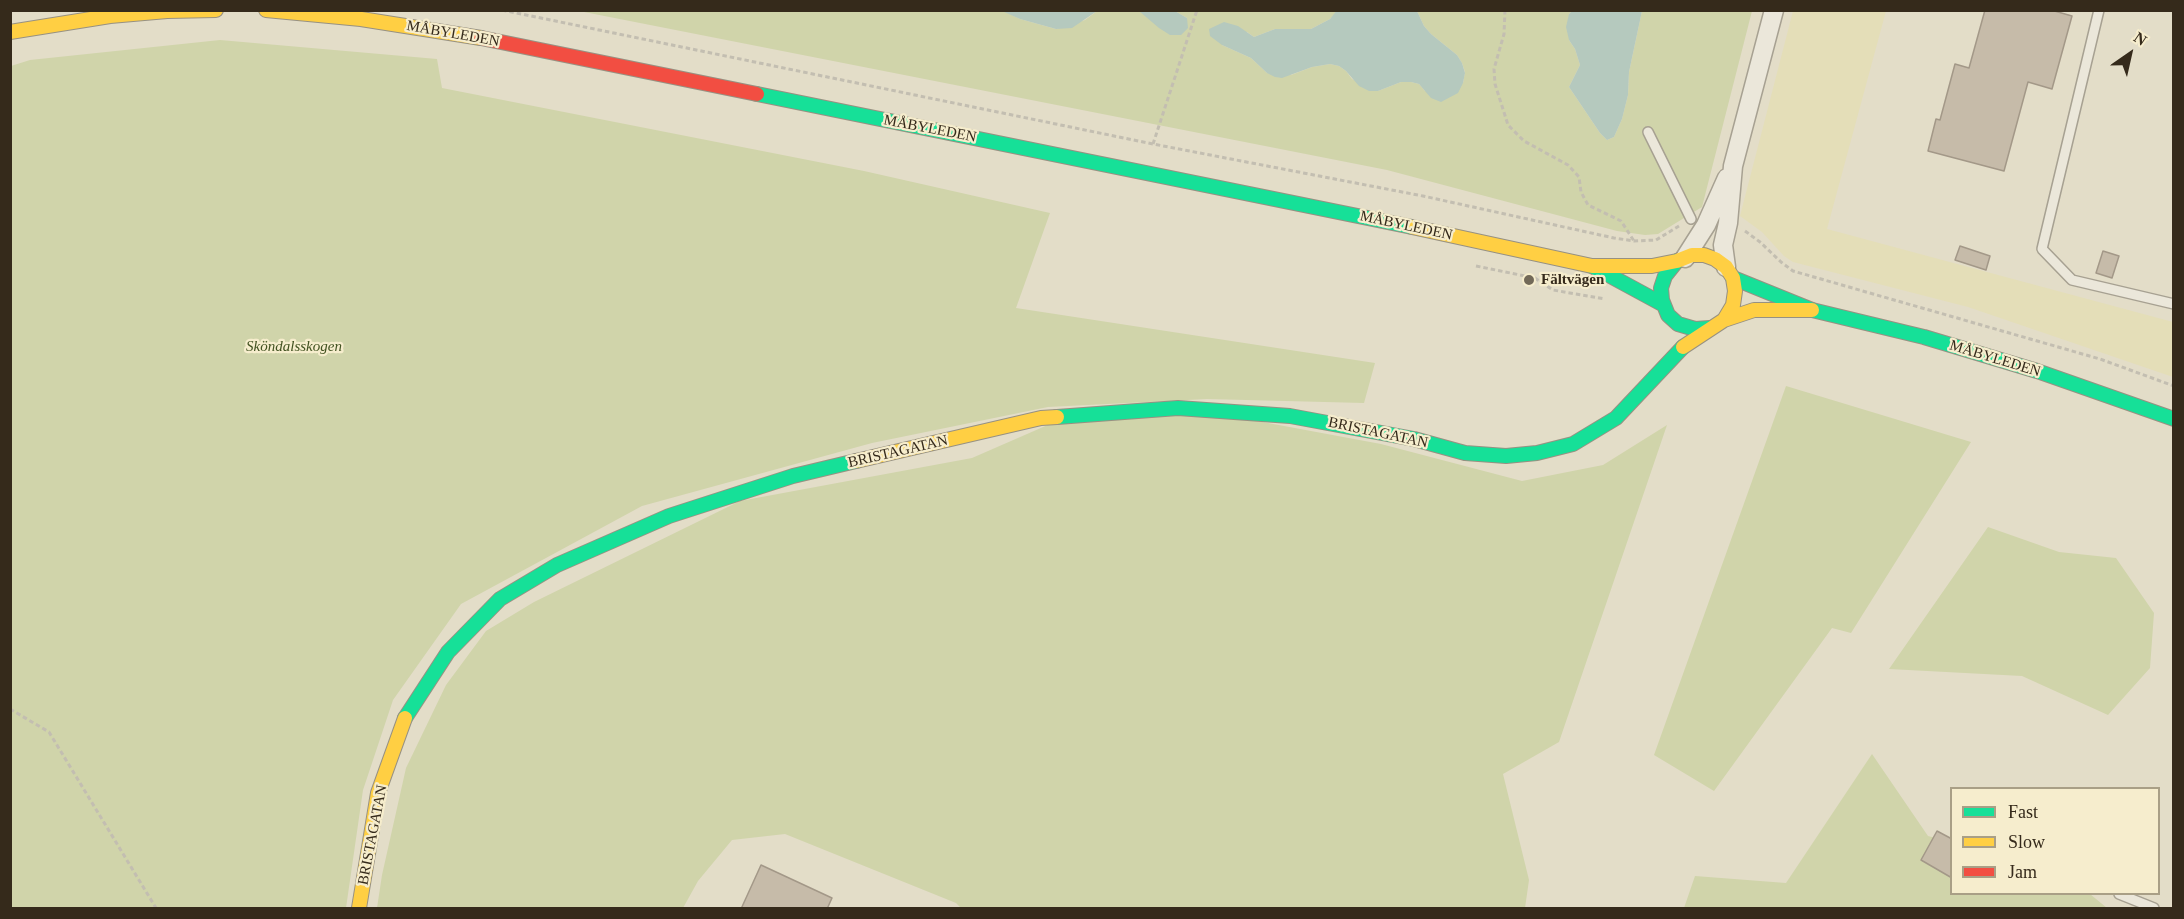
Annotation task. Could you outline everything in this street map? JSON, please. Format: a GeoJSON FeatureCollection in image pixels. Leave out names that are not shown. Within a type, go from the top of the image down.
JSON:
{"type":"FeatureCollection","features":[{"type":"Feature","properties":{"kind":"street"},"geometry":{"type":"LineString","coordinates":[[10,32],[110,16],[216,10]]}},
{"type":"Feature","properties":{"kind":"street","name":"MÅBYLEDEN"},"geometry":{"type":"LineString","coordinates":[[266,10],[361,19],[460,34],[1320,207],[1592,266],[1652,266],[1681,260],[1692,255],[1704,255],[1715,259],[1729,272],[1812,310],[1924,337],[2037,371],[2174,419]]}},
{"type":"Feature","properties":{"kind":"street"},"geometry":{"type":"LineString","coordinates":[[1724,320],[1733,305],[1736,291],[1723,245],[1728,223],[1733,166],[1774,10]]}},
{"type":"Feature","properties":{"kind":"street"},"geometry":{"type":"LineString","coordinates":[[1666,310],[1661,288],[1665,276],[1681,260],[1706,225],[1733,166]]}},
{"type":"Feature","properties":{"kind":"street","name":"MÅBYLEDEN"},"geometry":{"type":"LineString","coordinates":[[1592,266],[1652,297],[1678,324],[1695,329],[1710,327],[1754,310],[1812,310]]}},
{"type":"Feature","properties":{"kind":"street","name":"BRISTAGATAN"},"geometry":{"type":"LineString","coordinates":[[1644,388],[1664,342],[1666,310]]}},
{"type":"Feature","properties":{"kind":"street","name":"BRISTAGATAN"},"geometry":{"type":"LineString","coordinates":[[359,909],[378,793],[407,712],[448,652],[500,599],[557,565],[669,516],[793,476],[1041,418],[1178,408],[1290,416],[1414,439],[1465,453],[1506,456],[1536,453],[1573,444],[1616,418],[1668,361],[1686,344],[1710,327]]}},
{"type":"Feature","properties":{"kind":"lane"},"geometry":{"type":"LineString","coordinates":[[2098,10],[2042,249],[2072,280],[2174,304]]}},
{"type":"Feature","properties":{"kind":"lane"},"geometry":{"type":"LineString","coordinates":[[1648,132],[1691,219]]}},
{"type":"Feature","properties":{"kind":"lane"},"geometry":{"type":"LineString","coordinates":[[2121,895],[2154,909]]}},
{"type":"Feature","properties":{"kind":"path"},"geometry":{"type":"LineString","coordinates":[[502,10],[1153,144],[1423,196],[1614,238]]}},
{"type":"Feature","properties":{"kind":"path"},"geometry":{"type":"LineString","coordinates":[[1153,144],[1197,10]]}},
{"type":"Feature","properties":{"kind":"path"},"geometry":{"type":"LineString","coordinates":[[1505,10],[1504,34],[1494,69],[1495,84],[1508,125],[1524,141],[1569,165],[1579,177],[1581,192],[1588,205],[1621,221],[1634,241]]}},
{"type":"Feature","properties":{"kind":"path"},"geometry":{"type":"LineString","coordinates":[[1476,266],[1535,279],[1553,290],[1606,299]]}},
{"type":"Feature","properties":{"kind":"path"},"geometry":{"type":"LineString","coordinates":[[1810,276],[2100,359],[2174,386]]}},
{"type":"Feature","properties":{"kind":"path"},"geometry":{"type":"LineString","coordinates":[[10,709],[49,732],[156,909]]}},
{"type":"Feature","properties":{"kind":"shaded area"},"geometry":{"type":"Polygon","coordinates":[[[1337,10],[1417,11],[1424,26],[1457,55],[1462,63],[1465,73],[1458,93],[1441,102],[1431,98],[1419,84],[1411,82],[1401,82],[1378,91],[1369,91],[1359,86],[1339,66],[1330,64],[1312,67],[1282,78],[1275,77],[1267,73],[1251,58],[1222,45],[1210,36],[1209,29],[1224,22],[1238,26],[1254,37],[1275,29],[1311,29],[1330,19],[1337,10]]]}},
{"type":"Feature","properties":{"kind":"shaded area"},"geometry":{"type":"Polygon","coordinates":[[[1002,11],[1097,11],[1072,28],[1056,29],[1020,19],[1002,11]]]}},
{"type":"Feature","properties":{"kind":"shaded area"},"geometry":{"type":"Polygon","coordinates":[[[1139,11],[1175,11],[1187,18],[1188,28],[1181,35],[1170,35],[1139,11]]]}},
{"type":"Feature","properties":{"kind":"shaded area"},"geometry":{"type":"Polygon","coordinates":[[[1572,11],[1642,11],[1622,119],[1614,137],[1607,140],[1569,87],[1580,65],[1566,27],[1572,11]]]}},
{"type":"Feature","properties":{"kind":"shaded area"},"geometry":{"type":"Polygon","coordinates":[[[1793,11],[1886,11],[1827,229],[2173,322],[2173,377],[1968,307],[1793,262],[1784,256],[1762,232],[1740,216],[1793,11]]]}},
{"type":"Feature","properties":{"kind":"green space"},"geometry":{"type":"Polygon","coordinates":[[[1002,10],[1020,19],[1056,29],[1085,20],[1097,11],[1139,10],[1149,18],[1187,18],[1175,11],[1337,11],[1330,19],[1311,29],[1275,29],[1254,37],[1247,32],[1222,45],[1251,58],[1267,73],[1291,75],[1312,67],[1330,64],[1339,66],[1352,79],[1378,91],[1401,82],[1419,84],[1425,91],[1463,83],[1465,72],[1457,55],[1431,34],[1424,26],[1417,11],[1572,11],[1569,14],[1569,40],[1575,49],[1580,65],[1569,87],[1607,140],[1614,137],[1622,119],[1642,11],[1752,11],[1702,207],[1658,234],[1645,235],[1617,231],[1387,170],[579,11],[1002,10]]]}},
{"type":"Feature","properties":{"kind":"green space","name":"Sköndalsskogen"},"geometry":{"type":"Polygon","coordinates":[[[220,40],[437,59],[442,88],[864,171],[1050,213],[1016,308],[1375,363],[1364,403],[1207,399],[1048,407],[872,443],[642,506],[461,604],[393,700],[363,790],[346,908],[11,908],[11,66],[30,60],[220,40]]]}},
{"type":"Feature","properties":{"kind":"green space"},"geometry":{"type":"Polygon","coordinates":[[[1786,386],[1971,442],[1851,633],[1832,628],[1714,791],[1654,755],[1786,386]]]}},
{"type":"Feature","properties":{"kind":"green space"},"geometry":{"type":"Polygon","coordinates":[[[1214,413],[1381,444],[1522,481],[1603,465],[1667,425],[1559,742],[1503,774],[1529,880],[1525,908],[961,908],[956,903],[785,834],[732,840],[698,881],[683,908],[377,908],[406,768],[446,685],[486,631],[534,602],[740,501],[972,458],[1050,424],[1214,413]]]}},
{"type":"Feature","properties":{"kind":"green space"},"geometry":{"type":"Polygon","coordinates":[[[1988,527],[2059,552],[2116,558],[2154,613],[2150,668],[2108,715],[2022,676],[1889,669],[1988,527]]]}},
{"type":"Feature","properties":{"kind":"green space"},"geometry":{"type":"Polygon","coordinates":[[[1872,754],[1928,836],[1950,842],[1950,895],[2091,895],[2107,908],[1684,908],[1695,876],[1786,883],[1872,754]]]}},
{"type":"Feature","properties":{"kind":"building"},"geometry":{"type":"Polygon","coordinates":[[[1985,10],[2051,10],[2072,16],[2052,89],[2028,82],[2004,171],[1928,151],[1936,119],[1940,120],[1955,64],[1969,68],[1985,10]]]}},
{"type":"Feature","properties":{"kind":"building"},"geometry":{"type":"Polygon","coordinates":[[[1960,246],[1990,256],[1986,270],[1955,260],[1960,246]]]}},
{"type":"Feature","properties":{"kind":"building"},"geometry":{"type":"Polygon","coordinates":[[[2103,251],[2119,256],[2112,278],[2096,273],[2103,251]]]}},
{"type":"Feature","properties":{"kind":"building"},"geometry":{"type":"Polygon","coordinates":[[[1937,831],[1950,838],[1950,877],[1921,860],[1937,831]]]}},
{"type":"Feature","properties":{"kind":"building"},"geometry":{"type":"Polygon","coordinates":[[[761,865],[832,898],[827,909],[741,909],[761,865]]]}},
{"type":"Feature","properties":{"kind":"traffic: fast"},"geometry":{"type":"LineString","coordinates":[[757,94],[1412,227]]}},
{"type":"Feature","properties":{"kind":"traffic: fast"},"geometry":{"type":"LineString","coordinates":[[1677,261],[1665,276],[1661,288],[1662,300],[1668,315],[1678,324],[1695,329],[1710,328]]}},
{"type":"Feature","properties":{"kind":"traffic: fast"},"geometry":{"type":"LineString","coordinates":[[1592,266],[1664,305]]}},
{"type":"Feature","properties":{"kind":"traffic: fast"},"geometry":{"type":"LineString","coordinates":[[1733,278],[1812,310],[1924,337],[2037,371],[2174,419]]}},
{"type":"Feature","properties":{"kind":"traffic: fast"},"geometry":{"type":"LineString","coordinates":[[1057,417],[1178,408],[1290,416],[1414,439],[1465,453],[1506,456],[1537,453],[1573,444],[1616,418],[1683,347]]}},
{"type":"Feature","properties":{"kind":"traffic: fast"},"geometry":{"type":"LineString","coordinates":[[405,718],[448,652],[500,599],[557,565],[669,516],[793,476],[856,461]]}},
{"type":"Feature","properties":{"kind":"traffic: slow"},"geometry":{"type":"LineString","coordinates":[[10,32],[110,16],[216,10]]}},
{"type":"Feature","properties":{"kind":"traffic: slow"},"geometry":{"type":"LineString","coordinates":[[266,10],[361,19],[481,38]]}},
{"type":"Feature","properties":{"kind":"traffic: slow"},"geometry":{"type":"LineString","coordinates":[[1412,227],[1592,266],[1652,266],[1677,261],[1692,255],[1704,255],[1726,267],[1733,278],[1735,291],[1733,305],[1724,320]]}},
{"type":"Feature","properties":{"kind":"traffic: slow"},"geometry":{"type":"LineString","coordinates":[[1683,347],[1724,320],[1754,310],[1812,310]]}},
{"type":"Feature","properties":{"kind":"traffic: slow"},"geometry":{"type":"LineString","coordinates":[[856,461],[1041,418],[1057,417]]}},
{"type":"Feature","properties":{"kind":"traffic: slow"},"geometry":{"type":"LineString","coordinates":[[359,908],[378,793],[405,718]]}},
{"type":"Feature","properties":{"kind":"traffic: jam"},"geometry":{"type":"LineString","coordinates":[[481,38],[757,94]]}},
{"type":"Feature","properties":{"kind":"place","name":"Fältvägen"},"geometry":{"type":"Point","coordinates":[1529,280]}}]}
